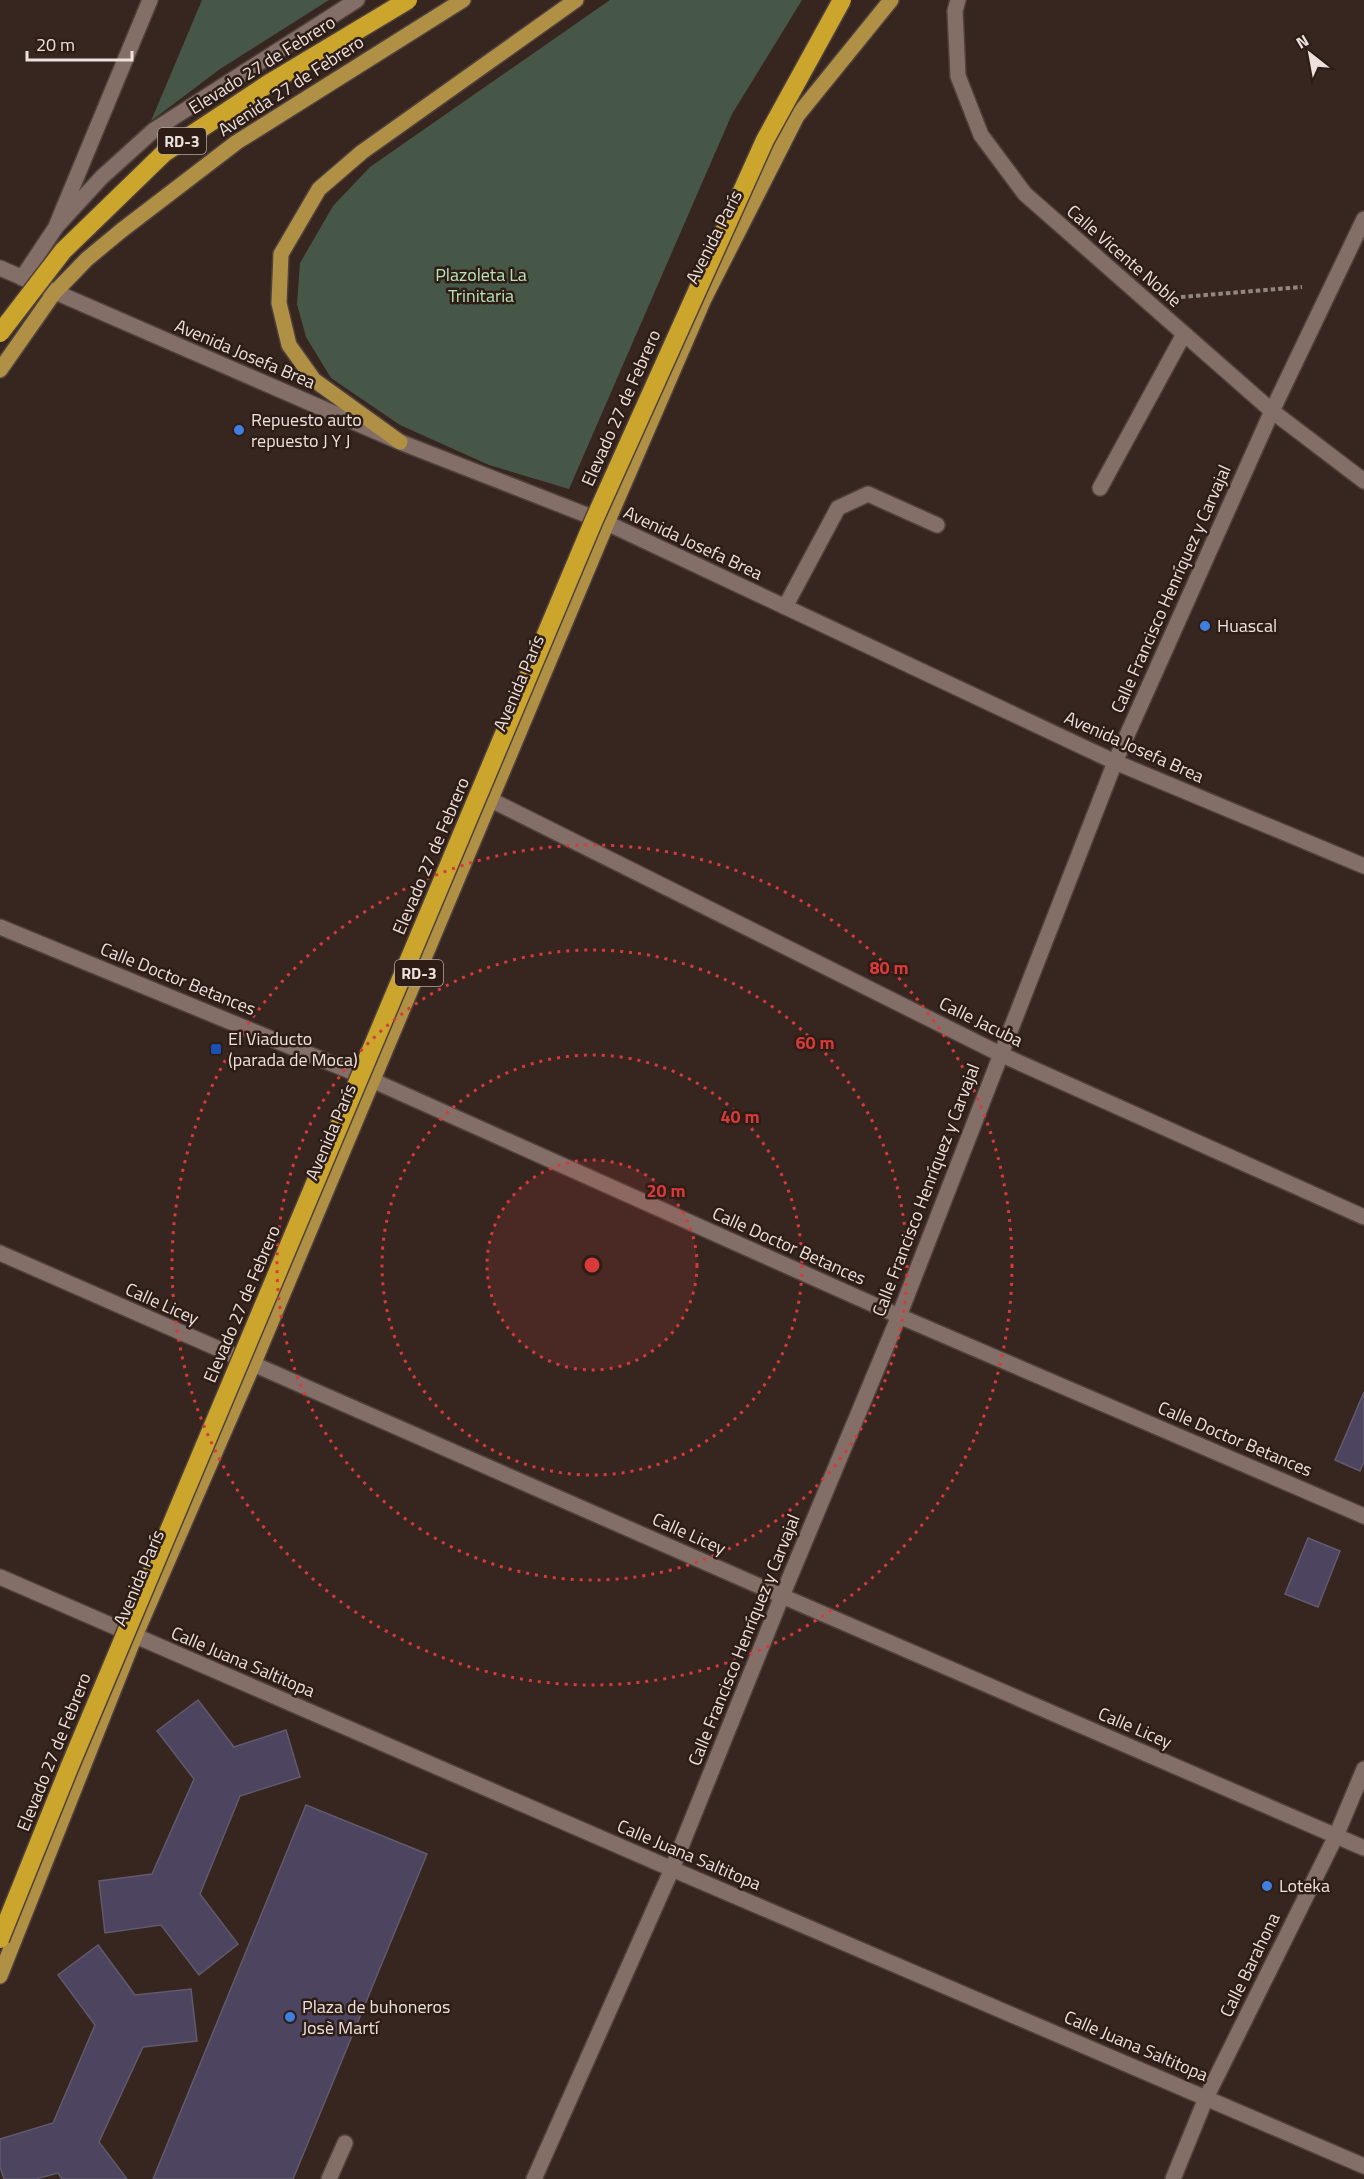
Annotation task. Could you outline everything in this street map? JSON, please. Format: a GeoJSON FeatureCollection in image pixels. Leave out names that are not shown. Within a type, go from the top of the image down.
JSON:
{"type":"FeatureCollection","features":[{"type":"Feature","properties":{"kind":"highway","name":"Elevado 27 de Febrero"},"geometry":{"type":"LineString","coordinates":[[0,333],[63,251],[164,153],[268,84],[408,0]]}},
{"type":"Feature","properties":{"kind":"highway","name":"Elevado 27 de Febrero"},"geometry":{"type":"LineString","coordinates":[[0,1939],[69,1768],[594,520],[765,140],[842,0]]}},
{"type":"Feature","properties":{"kind":"main road","name":"Avenida 27 de Febrero"},"geometry":{"type":"LineString","coordinates":[[0,370],[54,292],[87,259],[122,230],[237,142],[463,0]]}},
{"type":"Feature","properties":{"kind":"main road"},"geometry":{"type":"LineString","coordinates":[[400,442],[314,380],[290,345],[279,303],[281,254],[319,189],[327,181],[362,152],[576,0]]}},
{"type":"Feature","properties":{"kind":"main road","name":"Avenida París"},"geometry":{"type":"LineString","coordinates":[[0,1976],[135,1636],[253,1365],[607,524],[705,299],[797,116],[891,0]]}},
{"type":"Feature","properties":{"kind":"street"},"geometry":{"type":"LineString","coordinates":[[56,227],[150,0]]}},
{"type":"Feature","properties":{"kind":"street"},"geometry":{"type":"LineString","coordinates":[[22,278],[56,227],[102,177],[154,130],[357,0]]}},
{"type":"Feature","properties":{"kind":"street","name":"Calle Vicente Noble"},"geometry":{"type":"LineString","coordinates":[[958,0],[955,11],[958,76],[981,135],[1025,194],[1272,411],[1364,481]]}},
{"type":"Feature","properties":{"kind":"street","name":"Calle Francisco Henríquez y Carvajal"},"geometry":{"type":"LineString","coordinates":[[534,2179],[672,1869],[782,1596],[899,1316],[1114,762],[1272,411],[1364,219]]}},
{"type":"Feature","properties":{"kind":"street","name":"Avenida Josefa Brea"},"geometry":{"type":"LineString","coordinates":[[0,268],[400,442],[607,524],[1114,762],[1364,866]]}},
{"type":"Feature","properties":{"kind":"street"},"geometry":{"type":"LineString","coordinates":[[1100,488],[1184,334]]}},
{"type":"Feature","properties":{"kind":"street"},"geometry":{"type":"LineString","coordinates":[[785,607],[838,508],[868,494],[937,525]]}},
{"type":"Feature","properties":{"kind":"street","name":"Calle Jacuba"},"geometry":{"type":"LineString","coordinates":[[491,800],[1000,1054],[1364,1217]]}},
{"type":"Feature","properties":{"kind":"street","name":"Calle Doctor Betances"},"geometry":{"type":"LineString","coordinates":[[0,927],[374,1081],[899,1316],[1364,1516]]}},
{"type":"Feature","properties":{"kind":"street","name":"Calle Licey"},"geometry":{"type":"LineString","coordinates":[[0,1253],[1364,1848]]}},
{"type":"Feature","properties":{"kind":"street","name":"Calle Juana Saltitopa"},"geometry":{"type":"LineString","coordinates":[[0,1577],[1364,2166]]}},
{"type":"Feature","properties":{"kind":"street","name":"Calle Barahona"},"geometry":{"type":"LineString","coordinates":[[1173,2179],[1206,2098],[1336,1836],[1364,1769]]}},
{"type":"Feature","properties":{"kind":"street"},"geometry":{"type":"LineString","coordinates":[[329,2179],[345,2143]]}},
{"type":"Feature","properties":{"kind":"path"},"geometry":{"type":"LineString","coordinates":[[1145,300],[1333,285]]}},
{"type":"Feature","properties":{"kind":"green space"},"geometry":{"type":"Polygon","coordinates":[[[202,0],[329,0],[220,69],[151,121],[202,0]]]}},
{"type":"Feature","properties":{"kind":"green space","name":"Plazoleta La Trinitaria"},"geometry":{"type":"Polygon","coordinates":[[[610,0],[802,0],[732,114],[569,489],[489,465],[400,425],[331,378],[306,337],[297,304],[300,263],[333,206],[370,167],[610,0]]]}},
{"type":"Feature","properties":{"kind":"building"},"geometry":{"type":"Polygon","coordinates":[[[1364,1392],[1364,1462],[1360,1471],[1335,1460],[1364,1392]]]}},
{"type":"Feature","properties":{"kind":"building"},"geometry":{"type":"Polygon","coordinates":[[[1308,1538],[1340,1551],[1318,1607],[1285,1594],[1308,1538]]]}},
{"type":"Feature","properties":{"kind":"building"},"geometry":{"type":"Polygon","coordinates":[[[198,1700],[234,1747],[286,1730],[300,1777],[240,1796],[200,1894],[238,1944],[199,1975],[161,1925],[105,1933],[99,1881],[152,1874],[194,1779],[157,1731],[198,1700]]]}},
{"type":"Feature","properties":{"kind":"building","name":"Plaza de buhoneros Josè Martí"},"geometry":{"type":"Polygon","coordinates":[[[306,1805],[427,1854],[293,2179],[153,2179],[306,1805]]]}},
{"type":"Feature","properties":{"kind":"building"},"geometry":{"type":"Polygon","coordinates":[[[98,1945],[135,1995],[191,1989],[197,2041],[143,2047],[99,2142],[127,2179],[62,2179],[58,2173],[36,2179],[4,2179],[0,2167],[0,2139],[53,2123],[95,2025],[58,1975],[98,1945]]]}},
{"type":"Feature","properties":{"kind":"place","name":"Repuesto auto repuesto J Y J"},"geometry":{"type":"Point","coordinates":[239,430]}},
{"type":"Feature","properties":{"kind":"place","name":"Huascal"},"geometry":{"type":"Point","coordinates":[1205,626]}},
{"type":"Feature","properties":{"kind":"place","name":"El Viaducto (parada de Moca)"},"geometry":{"type":"Point","coordinates":[216,1049]}},
{"type":"Feature","properties":{"kind":"place","name":"Loteka"},"geometry":{"type":"Point","coordinates":[1267,1886]}},
{"type":"Feature","properties":{"kind":"place","name":"Plaza de buhoneros Josè Martí"},"geometry":{"type":"Point","coordinates":[290,2017]}}]}
